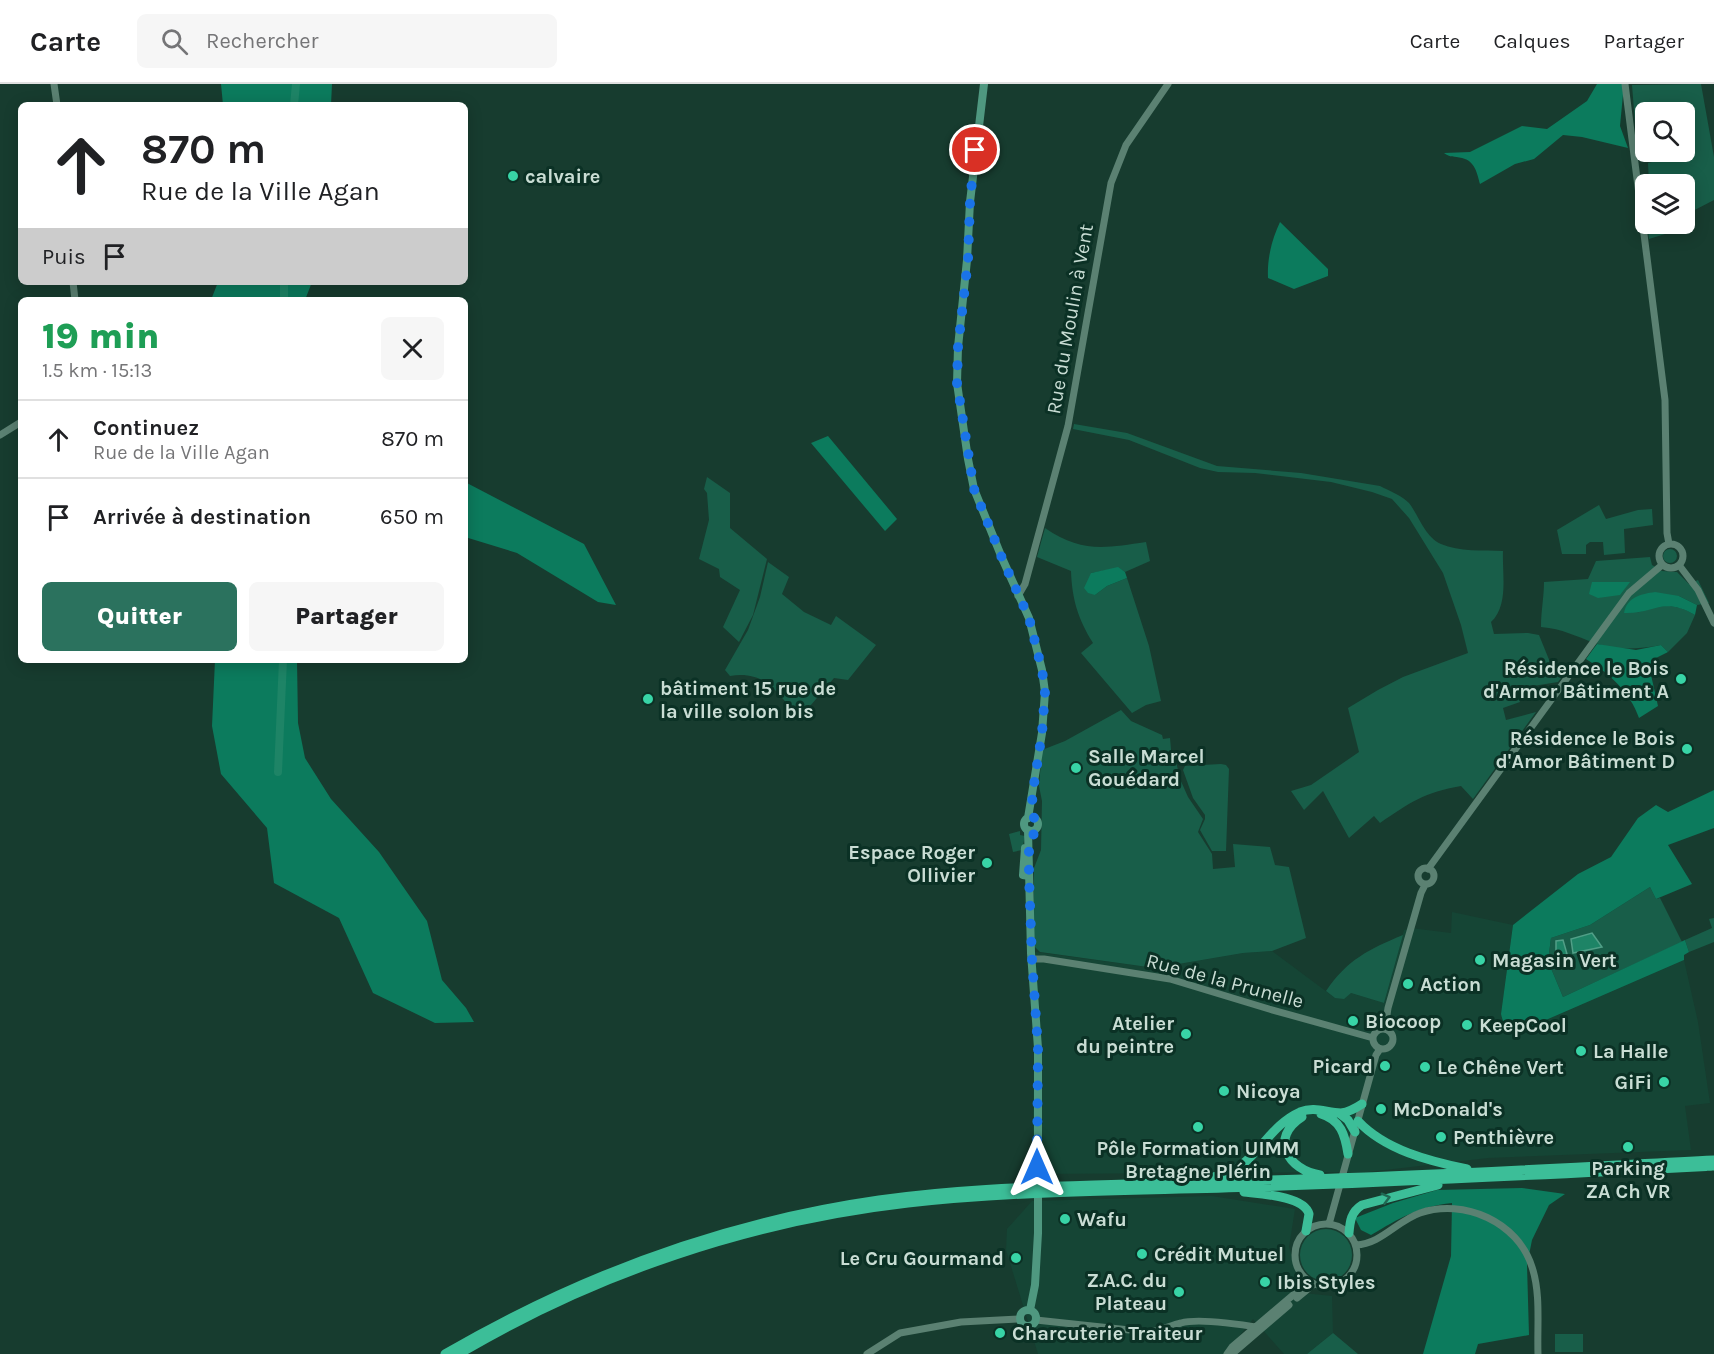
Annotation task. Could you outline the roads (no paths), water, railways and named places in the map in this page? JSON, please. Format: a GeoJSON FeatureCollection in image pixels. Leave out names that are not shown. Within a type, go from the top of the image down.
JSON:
{"type":"FeatureCollection","features":[{"type":"Feature","properties":{"kind":"highway"},"geometry":{"type":"LineString","coordinates":[[1175,1183],[1220,1176],[1236,1169],[1250,1159],[1285,1121],[1299,1113],[1312,1109],[1339,1113],[1362,1104]]}},
{"type":"Feature","properties":{"kind":"highway"},"geometry":{"type":"LineString","coordinates":[[1331,1178],[1305,1171],[1291,1161],[1285,1142],[1290,1126],[1305,1115],[1318,1113],[1329,1117],[1341,1128],[1347,1158]]}},
{"type":"Feature","properties":{"kind":"highway"},"geometry":{"type":"LineString","coordinates":[[1339,1113],[1348,1120],[1354,1132]]}},
{"type":"Feature","properties":{"kind":"highway"},"geometry":{"type":"LineString","coordinates":[[1358,1121],[1371,1135],[1410,1153],[1479,1175]]}},
{"type":"Feature","properties":{"kind":"highway"},"geometry":{"type":"LineString","coordinates":[[459,1354],[520,1321],[606,1281],[664,1259],[781,1225],[878,1207],[985,1196],[1224,1189],[1714,1160]]}},
{"type":"Feature","properties":{"kind":"highway"},"geometry":{"type":"LineString","coordinates":[[1517,1173],[1714,1166]]}},
{"type":"Feature","properties":{"kind":"highway"},"geometry":{"type":"LineString","coordinates":[[445,1354],[517,1314],[603,1275],[680,1246],[777,1219],[880,1200],[957,1191],[1479,1175]]}},
{"type":"Feature","properties":{"kind":"highway"},"geometry":{"type":"LineString","coordinates":[[1349,1233],[1350,1219],[1355,1209],[1362,1205],[1432,1186],[1462,1183],[1479,1175]]}},
{"type":"Feature","properties":{"kind":"highway"},"geometry":{"type":"LineString","coordinates":[[1224,1189],[1292,1199],[1303,1203],[1309,1214],[1306,1231]]}},
{"type":"Feature","properties":{"kind":"main road"},"geometry":{"type":"LineString","coordinates":[[984,84],[970,202],[968,260],[958,347],[957,383],[974,489],[1012,583],[1029,618],[1038,648],[1045,692],[1042,733],[1032,797],[1031,818],[1037,823],[1030,832],[1022,870],[1026,876]]}},
{"type":"Feature","properties":{"kind":"main road"},"geometry":{"type":"LineString","coordinates":[[1030,832],[1026,876],[1038,1048],[1038,1256],[1030,1310]]}},
{"type":"Feature","properties":{"kind":"main road"},"geometry":{"type":"LineString","coordinates":[[1030,1310],[1036,1320],[1028,1326],[1021,1323],[1019,1319],[1022,1312],[1030,1310]]}},
{"type":"Feature","properties":{"kind":"street"},"geometry":{"type":"LineString","coordinates":[[54,84],[57,102]]}},
{"type":"Feature","properties":{"kind":"street","name":"Rue du Moulin à Vent"},"geometry":{"type":"LineString","coordinates":[[1018,596],[1029,571],[1068,426],[1111,183],[1126,146],[1168,84]]}},
{"type":"Feature","properties":{"kind":"street"},"geometry":{"type":"LineString","coordinates":[[1625,84],[1665,400],[1667,533],[1670,544]]}},
{"type":"Feature","properties":{"kind":"street"},"geometry":{"type":"LineString","coordinates":[[0,435],[18,424]]}},
{"type":"Feature","properties":{"kind":"street"},"geometry":{"type":"LineString","coordinates":[[1670,544],[1677,546],[1682,552],[1682,560],[1671,568],[1662,565],[1659,558],[1660,551],[1670,544]]}},
{"type":"Feature","properties":{"kind":"street"},"geometry":{"type":"LineString","coordinates":[[1425,885],[1420,883],[1418,876],[1421,870],[1428,868],[1629,593],[1662,565]]}},
{"type":"Feature","properties":{"kind":"street"},"geometry":{"type":"LineString","coordinates":[[1678,565],[1698,590],[1714,623]]}},
{"type":"Feature","properties":{"kind":"street"},"geometry":{"type":"LineString","coordinates":[[1012,583],[1023,578],[1029,571]]}},
{"type":"Feature","properties":{"kind":"street"},"geometry":{"type":"LineString","coordinates":[[1384,1029],[1414,915],[1425,885],[1432,882],[1434,877],[1433,872],[1428,868]]}},
{"type":"Feature","properties":{"kind":"street","name":"Rue de la Prunelle"},"geometry":{"type":"LineString","coordinates":[[1032,959],[1170,979],[1373,1038]]}},
{"type":"Feature","properties":{"kind":"street"},"geometry":{"type":"LineString","coordinates":[[1384,1029],[1392,1034],[1393,1042],[1386,1049],[1380,1049],[1374,1044],[1373,1038],[1378,1030],[1384,1029]]}},
{"type":"Feature","properties":{"kind":"street"},"geometry":{"type":"LineString","coordinates":[[1329,1224],[1376,1055],[1380,1049]]}},
{"type":"Feature","properties":{"kind":"street"},"geometry":{"type":"LineString","coordinates":[[1356,1245],[1369,1244],[1410,1217],[1431,1210],[1458,1208],[1482,1215],[1500,1225],[1515,1238],[1532,1266],[1536,1285],[1538,1354]]}},
{"type":"Feature","properties":{"kind":"street"},"geometry":{"type":"LineString","coordinates":[[1321,1224],[1329,1224],[1343,1228],[1349,1233],[1356,1245],[1357,1263],[1348,1278],[1333,1286],[1314,1284],[1301,1275],[1296,1265],[1295,1252],[1297,1244],[1306,1231],[1321,1224]]}},
{"type":"Feature","properties":{"kind":"street"},"geometry":{"type":"LineString","coordinates":[[1036,1320],[1148,1332],[1198,1321],[1259,1327],[1299,1290],[1301,1275]]}},
{"type":"Feature","properties":{"kind":"street"},"geometry":{"type":"LineString","coordinates":[[1227,1354],[1314,1284]]}},
{"type":"Feature","properties":{"kind":"street"},"geometry":{"type":"LineString","coordinates":[[867,1354],[900,1333],[960,1322],[1019,1319]]}},
{"type":"Feature","properties":{"kind":"street"},"geometry":{"type":"LineString","coordinates":[[1227,1324],[1248,1336]]}},
{"type":"Feature","properties":{"kind":"street"},"geometry":{"type":"LineString","coordinates":[[1234,1352],[1248,1336]]}},
{"type":"Feature","properties":{"kind":"waterway"},"geometry":{"type":"LineString","coordinates":[[294,102],[296,84]]}},
{"type":"Feature","properties":{"kind":"waterway"},"geometry":{"type":"LineString","coordinates":[[284,285],[284,297]]}},
{"type":"Feature","properties":{"kind":"waterway"},"geometry":{"type":"LineString","coordinates":[[278,772],[283,663]]}},
{"type":"Feature","properties":{"kind":"place","name":"calvaire"},"geometry":{"type":"Point","coordinates":[513,176]}},
{"type":"Feature","properties":{"kind":"place","name":"Résidence le Bois d'Armor Bâtiment A"},"geometry":{"type":"Point","coordinates":[1681,679]}},
{"type":"Feature","properties":{"kind":"place","name":"bâtiment 15 rue de la ville solon bis"},"geometry":{"type":"Point","coordinates":[648,699]}},
{"type":"Feature","properties":{"kind":"place","name":"Résidence le Bois d'Amor Bâtiment D"},"geometry":{"type":"Point","coordinates":[1687,749]}},
{"type":"Feature","properties":{"kind":"place","name":"Salle Marcel Gouédard"},"geometry":{"type":"Point","coordinates":[1076,768]}},
{"type":"Feature","properties":{"kind":"place","name":"Espace Roger Ollivier"},"geometry":{"type":"Point","coordinates":[987,863]}},
{"type":"Feature","properties":{"kind":"place","name":"Magasin Vert"},"geometry":{"type":"Point","coordinates":[1480,960]}},
{"type":"Feature","properties":{"kind":"place","name":"Action"},"geometry":{"type":"Point","coordinates":[1408,984]}},
{"type":"Feature","properties":{"kind":"place","name":"Biocoop"},"geometry":{"type":"Point","coordinates":[1353,1021]}},
{"type":"Feature","properties":{"kind":"place","name":"KeepCool"},"geometry":{"type":"Point","coordinates":[1467,1025]}},
{"type":"Feature","properties":{"kind":"place","name":"Atelier du peintre"},"geometry":{"type":"Point","coordinates":[1186,1034]}},
{"type":"Feature","properties":{"kind":"place","name":"La Halle"},"geometry":{"type":"Point","coordinates":[1581,1051]}},
{"type":"Feature","properties":{"kind":"place","name":"Picard"},"geometry":{"type":"Point","coordinates":[1385,1066]}},
{"type":"Feature","properties":{"kind":"place","name":"Le Chêne Vert"},"geometry":{"type":"Point","coordinates":[1425,1067]}},
{"type":"Feature","properties":{"kind":"place","name":"GiFi"},"geometry":{"type":"Point","coordinates":[1664,1082]}},
{"type":"Feature","properties":{"kind":"place","name":"Nicoya"},"geometry":{"type":"Point","coordinates":[1224,1091]}},
{"type":"Feature","properties":{"kind":"place","name":"McDonald's"},"geometry":{"type":"Point","coordinates":[1381,1109]}},
{"type":"Feature","properties":{"kind":"place","name":"Pôle Formation UIMM Bretagne Plérin"},"geometry":{"type":"Point","coordinates":[1198,1127]}},
{"type":"Feature","properties":{"kind":"place","name":"Penthièvre"},"geometry":{"type":"Point","coordinates":[1441,1137]}},
{"type":"Feature","properties":{"kind":"place","name":"Parking ZA Ch VR"},"geometry":{"type":"Point","coordinates":[1628,1147]}},
{"type":"Feature","properties":{"kind":"place","name":"Wafu"},"geometry":{"type":"Point","coordinates":[1065,1219]}},
{"type":"Feature","properties":{"kind":"place","name":"Crédit Mutuel"},"geometry":{"type":"Point","coordinates":[1142,1254]}},
{"type":"Feature","properties":{"kind":"place","name":"Le Cru Gourmand"},"geometry":{"type":"Point","coordinates":[1016,1258]}},
{"type":"Feature","properties":{"kind":"place","name":"Ibis Styles"},"geometry":{"type":"Point","coordinates":[1265,1282]}},
{"type":"Feature","properties":{"kind":"place","name":"Z.A.C. du Plateau"},"geometry":{"type":"Point","coordinates":[1179,1292]}},
{"type":"Feature","properties":{"kind":"place","name":"Charcuterie Traiteur"},"geometry":{"type":"Point","coordinates":[1000,1333]}}]}
